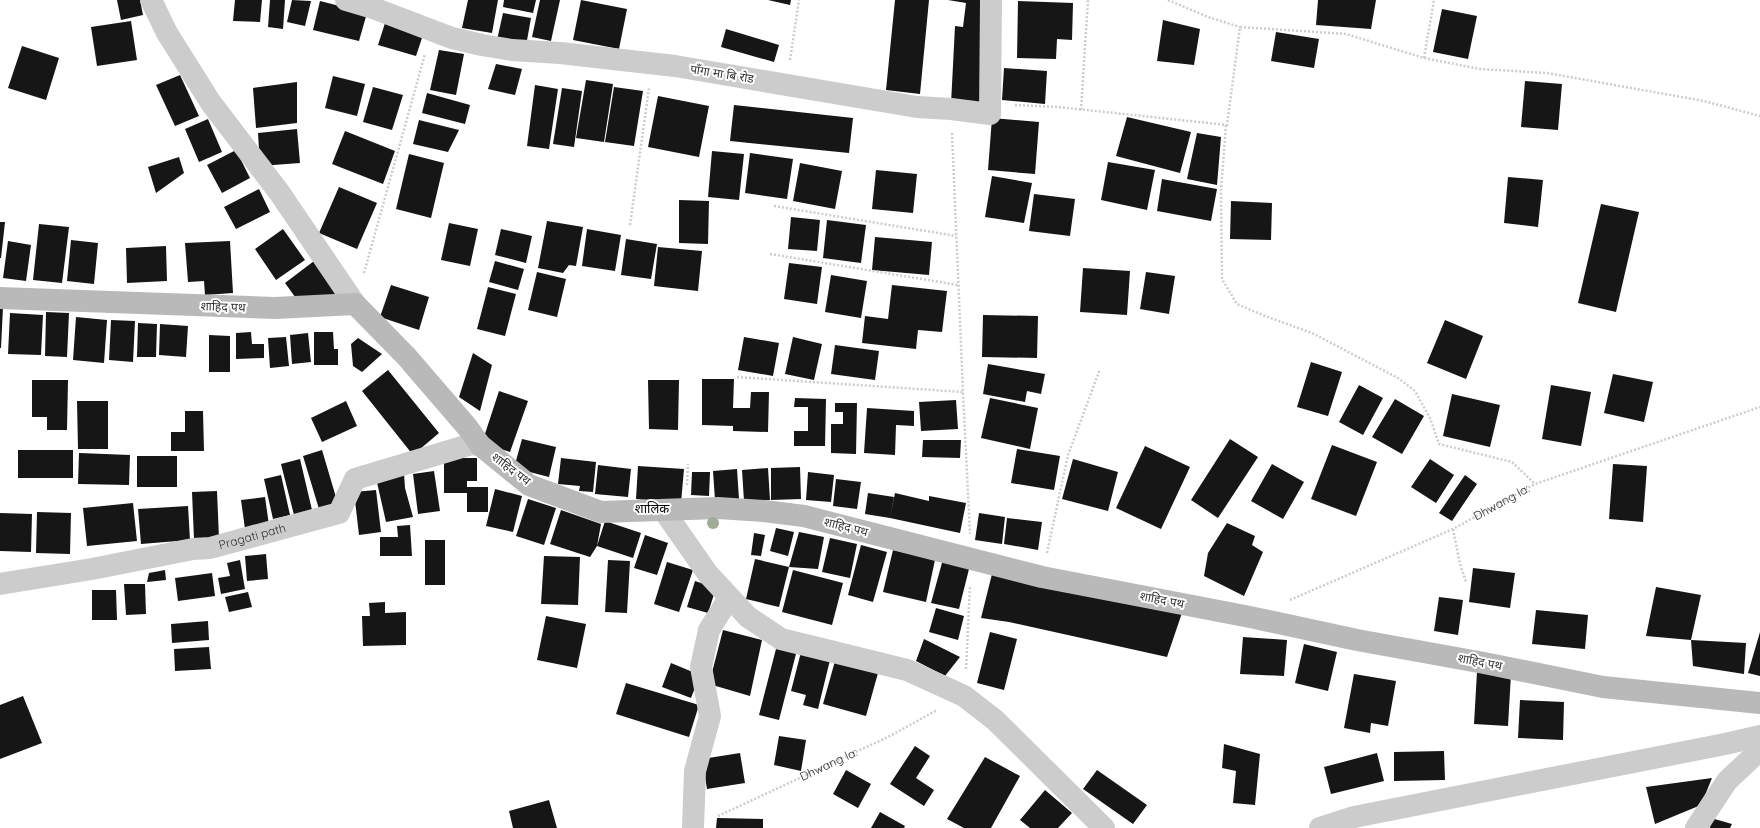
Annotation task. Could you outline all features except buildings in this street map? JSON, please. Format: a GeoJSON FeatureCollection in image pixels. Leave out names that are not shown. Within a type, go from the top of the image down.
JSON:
{"type":"FeatureCollection","features":[{"type":"Feature","properties":{"kind":"street"},"geometry":{"type":"LineString","coordinates":[[151,0],[167,33],[211,103],[280,192],[355,304]]}},
{"type":"Feature","properties":{"kind":"street","name":"पाँगा मा बि रोड"},"geometry":{"type":"LineString","coordinates":[[346,0],[373,8],[452,38],[512,50],[560,53],[653,64],[785,84],[917,107],[951,108],[990,114]]}},
{"type":"Feature","properties":{"kind":"street"},"geometry":{"type":"LineString","coordinates":[[990,114],[991,0]]}},
{"type":"Feature","properties":{"kind":"street","name":"शाहिद पथ"},"geometry":{"type":"LineString","coordinates":[[0,298],[275,308],[355,304],[406,356],[468,428],[480,445],[529,485],[601,512],[726,509],[764,511],[804,516],[1042,577],[1250,617],[1357,640],[1484,663],[1603,687],[1760,703]]}},
{"type":"Feature","properties":{"kind":"street","name":"Pragati path"},"geometry":{"type":"LineString","coordinates":[[0,584],[92,569],[193,549],[210,548],[339,513],[355,479],[472,444],[480,445]]}},
{"type":"Feature","properties":{"kind":"street"},"geometry":{"type":"LineString","coordinates":[[664,511],[708,574],[748,617],[781,639],[907,670],[964,696],[995,720],[1104,828]]}},
{"type":"Feature","properties":{"kind":"street"},"geometry":{"type":"LineString","coordinates":[[693,828],[695,771],[710,716],[701,667],[709,630],[729,598]]}},
{"type":"Feature","properties":{"kind":"street"},"geometry":{"type":"LineString","coordinates":[[1320,828],[1362,815],[1760,736]]}},
{"type":"Feature","properties":{"kind":"street"},"geometry":{"type":"LineString","coordinates":[[1696,828],[1727,781],[1760,750]]}},
{"type":"Feature","properties":{"kind":"path"},"geometry":{"type":"LineString","coordinates":[[785,84],[799,0]]}},
{"type":"Feature","properties":{"kind":"path"},"geometry":{"type":"LineString","coordinates":[[1081,110],[1088,0]]}},
{"type":"Feature","properties":{"kind":"path"},"geometry":{"type":"LineString","coordinates":[[1168,0],[1208,17],[1240,27],[1346,34],[1424,58],[1480,69],[1548,73],[1704,101],[1760,116]]}},
{"type":"Feature","properties":{"kind":"path"},"geometry":{"type":"LineString","coordinates":[[1424,58],[1434,0]]}},
{"type":"Feature","properties":{"kind":"path"},"geometry":{"type":"LineString","coordinates":[[1240,27],[1227,125],[1221,190],[1222,279],[1237,304],[1312,333],[1398,378],[1415,391],[1430,418],[1440,444],[1512,462],[1535,484]]}},
{"type":"Feature","properties":{"kind":"path"},"geometry":{"type":"LineString","coordinates":[[355,304],[432,30]]}},
{"type":"Feature","properties":{"kind":"path"},"geometry":{"type":"LineString","coordinates":[[630,225],[653,64]]}},
{"type":"Feature","properties":{"kind":"path"},"geometry":{"type":"LineString","coordinates":[[990,114],[1015,104],[1058,107],[1227,125]]}},
{"type":"Feature","properties":{"kind":"path"},"geometry":{"type":"LineString","coordinates":[[951,108],[958,285],[972,559],[964,696]]}},
{"type":"Feature","properties":{"kind":"path"},"geometry":{"type":"LineString","coordinates":[[774,206],[956,236]]}},
{"type":"Feature","properties":{"kind":"path"},"geometry":{"type":"LineString","coordinates":[[770,254],[958,285]]}},
{"type":"Feature","properties":{"kind":"path"},"geometry":{"type":"LineString","coordinates":[[1042,577],[1068,455],[1100,369]]}},
{"type":"Feature","properties":{"kind":"path"},"geometry":{"type":"LineString","coordinates":[[737,377],[963,392]]}},
{"type":"Feature","properties":{"kind":"path","name":"Dhwang la:"},"geometry":{"type":"LineString","coordinates":[[1286,602],[1453,529],[1535,484],[1760,407]]}},
{"type":"Feature","properties":{"kind":"path"},"geometry":{"type":"LineString","coordinates":[[1453,529],[1460,564],[1466,582]]}},
{"type":"Feature","properties":{"kind":"path","name":"Dhwang la:"},"geometry":{"type":"LineString","coordinates":[[693,828],[890,736],[964,696]]}},
{"type":"Feature","properties":{"kind":"district","name":"शालिक"},"geometry":{"type":"Point","coordinates":[652,508]}}]}
